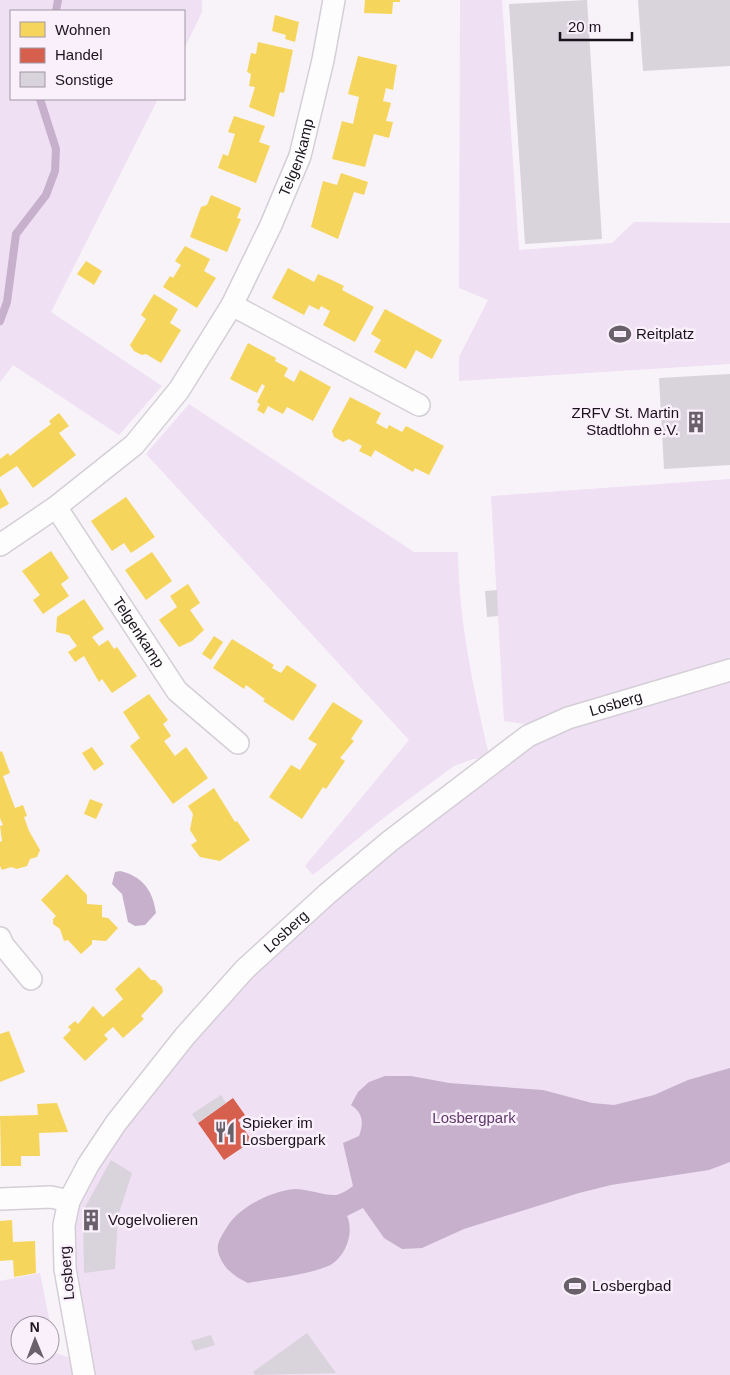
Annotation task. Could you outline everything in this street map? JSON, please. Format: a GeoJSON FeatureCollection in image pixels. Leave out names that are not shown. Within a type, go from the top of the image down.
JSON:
{"type":"FeatureCollection","features":[{"type":"Feature","properties":{"kind":"street","name":"Telgenkamp"},"geometry":{"type":"LineString","coordinates":[[0,545],[56,507],[134,445],[178,390],[232,305],[271,225],[300,156],[323,60],[334,0]]}},
{"type":"Feature","properties":{"kind":"street"},"geometry":{"type":"LineString","coordinates":[[232,305],[419,405]]}},
{"type":"Feature","properties":{"kind":"street","name":"Telgenkamp"},"geometry":{"type":"LineString","coordinates":[[56,507],[177,691],[238,743]]}},
{"type":"Feature","properties":{"kind":"street","name":"Losberg"},"geometry":{"type":"LineString","coordinates":[[84,1375],[65,1269],[64,1225],[69,1201],[88,1165],[116,1123],[185,1036],[221,996],[246,969],[313,906],[390,841],[528,736],[568,718],[730,670]]}},
{"type":"Feature","properties":{"kind":"street"},"geometry":{"type":"LineString","coordinates":[[0,938],[3,945],[31,979]]}},
{"type":"Feature","properties":{"kind":"street"},"geometry":{"type":"LineString","coordinates":[[0,1199],[50,1197],[69,1201]]}},
{"type":"Feature","properties":{"kind":"green space"},"geometry":{"type":"Polygon","coordinates":[[[0,0],[202,0],[202,12],[185,47],[185,10],[10,10],[10,100],[157,100],[51,312],[162,386],[119,435],[13,365],[0,382],[0,0]]]}},
{"type":"Feature","properties":{"kind":"green space"},"geometry":{"type":"Polygon","coordinates":[[[460,0],[502,0],[519,250],[612,243],[634,222],[730,223],[730,364],[459,381],[459,357],[488,300],[459,288],[460,0]]]}},
{"type":"Feature","properties":{"kind":"green space"},"geometry":{"type":"Polygon","coordinates":[[[189,404],[414,552],[458,552],[461,604],[468,654],[489,755],[492,758],[473,759],[454,766],[386,816],[313,875],[305,866],[409,740],[146,454],[189,404]]]}},
{"type":"Feature","properties":{"kind":"green space"},"geometry":{"type":"Polygon","coordinates":[[[730,479],[730,664],[524,724],[504,721],[491,496],[730,479]]]}},
{"type":"Feature","properties":{"kind":"green space","name":"Losbergpark"},"geometry":{"type":"Polygon","coordinates":[[[730,676],[730,1375],[95,1375],[71,1276],[69,1223],[101,1159],[165,1077],[261,966],[303,925],[496,768],[548,735],[730,676]]]}},
{"type":"Feature","properties":{"kind":"green space"},"geometry":{"type":"Polygon","coordinates":[[[40,1273],[48,1315],[10,1315],[10,1365],[60,1365],[60,1354],[76,1360],[80,1375],[0,1375],[0,1281],[40,1273]]]}},
{"type":"Feature","properties":{"kind":"shaded area"},"geometry":{"type":"Polygon","coordinates":[[[120,871],[140,880],[152,897],[156,913],[145,925],[135,926],[128,922],[122,894],[112,884],[115,872],[120,871]]]}},
{"type":"Feature","properties":{"kind":"shaded area"},"geometry":{"type":"Polygon","coordinates":[[[730,1068],[730,1162],[709,1170],[611,1185],[579,1193],[464,1229],[422,1248],[402,1249],[384,1238],[363,1208],[347,1216],[350,1228],[348,1242],[337,1260],[315,1271],[279,1278],[248,1283],[230,1272],[219,1255],[218,1244],[227,1227],[239,1213],[256,1201],[276,1193],[295,1189],[336,1195],[343,1193],[353,1186],[343,1143],[359,1136],[362,1123],[358,1111],[351,1105],[358,1092],[369,1082],[385,1076],[411,1076],[449,1083],[543,1090],[592,1103],[614,1105],[654,1095],[688,1080],[730,1068]]]}},
{"type":"Feature","properties":{"kind":"building: Wohnen"},"geometry":{"type":"Polygon","coordinates":[[[365,0],[400,0],[400,2],[393,2],[392,14],[364,13],[365,0]]]}},
{"type":"Feature","properties":{"kind":"building: Wohnen"},"geometry":{"type":"Polygon","coordinates":[[[275,15],[299,22],[295,42],[285,39],[286,35],[272,31],[275,15]]]}},
{"type":"Feature","properties":{"kind":"building: Wohnen"},"geometry":{"type":"Polygon","coordinates":[[[258,42],[293,50],[284,93],[280,92],[274,117],[249,107],[255,87],[249,86],[251,74],[247,72],[251,53],[256,54],[258,42]]]}},
{"type":"Feature","properties":{"kind":"building: Wohnen"},"geometry":{"type":"Polygon","coordinates":[[[358,56],[397,65],[393,90],[386,88],[383,101],[391,103],[386,121],[393,122],[389,138],[374,134],[365,167],[332,159],[342,121],[353,124],[359,97],[348,94],[358,56]]]}},
{"type":"Feature","properties":{"kind":"building: Wohnen"},"geometry":{"type":"Polygon","coordinates":[[[234,116],[265,126],[259,142],[270,146],[256,183],[218,168],[223,154],[228,156],[235,134],[228,132],[234,116]]]}},
{"type":"Feature","properties":{"kind":"building: Wohnen"},"geometry":{"type":"Polygon","coordinates":[[[341,173],[368,182],[364,195],[354,192],[338,239],[311,227],[323,181],[337,185],[341,173]]]}},
{"type":"Feature","properties":{"kind":"building: Wohnen"},"geometry":{"type":"Polygon","coordinates":[[[211,195],[241,208],[237,218],[241,219],[227,252],[190,237],[201,207],[207,205],[211,195]]]}},
{"type":"Feature","properties":{"kind":"building: Wohnen"},"geometry":{"type":"Polygon","coordinates":[[[185,246],[210,259],[204,271],[216,278],[197,308],[163,287],[170,276],[173,278],[181,265],[175,261],[185,246]]]}},
{"type":"Feature","properties":{"kind":"building: Wohnen"},"geometry":{"type":"Polygon","coordinates":[[[86,261],[102,271],[94,285],[77,274],[86,261]]]}},
{"type":"Feature","properties":{"kind":"building: Wohnen"},"geometry":{"type":"Polygon","coordinates":[[[288,268],[314,282],[318,274],[334,281],[344,286],[342,290],[374,307],[355,342],[323,325],[330,311],[321,306],[319,310],[309,305],[304,315],[272,298],[288,268]]]}},
{"type":"Feature","properties":{"kind":"building: Wohnen"},"geometry":{"type":"Polygon","coordinates":[[[154,294],[178,309],[170,323],[181,330],[161,363],[146,354],[142,355],[134,351],[130,345],[146,319],[141,315],[154,294]]]}},
{"type":"Feature","properties":{"kind":"building: Wohnen"},"geometry":{"type":"Polygon","coordinates":[[[385,309],[442,340],[432,359],[416,350],[406,369],[374,352],[381,340],[371,334],[385,309]]]}},
{"type":"Feature","properties":{"kind":"building: Wohnen"},"geometry":{"type":"Polygon","coordinates":[[[248,343],[276,358],[275,361],[288,368],[284,376],[294,382],[300,370],[331,387],[313,421],[287,407],[283,414],[268,406],[264,414],[257,410],[260,404],[257,402],[265,386],[262,384],[257,393],[230,379],[248,343]]]}},
{"type":"Feature","properties":{"kind":"building: Wohnen"},"geometry":{"type":"Polygon","coordinates":[[[350,397],[381,413],[376,423],[387,429],[389,425],[402,432],[406,426],[444,446],[429,475],[415,468],[413,472],[375,450],[371,457],[359,451],[362,446],[349,439],[343,442],[334,437],[332,431],[350,397]]]}},
{"type":"Feature","properties":{"kind":"building: Wohnen"},"geometry":{"type":"Polygon","coordinates":[[[59,413],[69,426],[59,433],[76,455],[33,488],[17,466],[0,477],[0,459],[8,453],[10,456],[51,424],[49,421],[59,413]]]}},
{"type":"Feature","properties":{"kind":"building: Wohnen"},"geometry":{"type":"Polygon","coordinates":[[[0,488],[9,504],[0,509],[0,488]]]}},
{"type":"Feature","properties":{"kind":"building: Wohnen"},"geometry":{"type":"Polygon","coordinates":[[[126,497],[155,537],[131,553],[124,543],[112,551],[91,521],[126,497]]]}},
{"type":"Feature","properties":{"kind":"building: Wohnen"},"geometry":{"type":"Polygon","coordinates":[[[51,551],[69,578],[61,584],[69,596],[43,614],[33,600],[40,595],[22,571],[51,551]]]}},
{"type":"Feature","properties":{"kind":"building: Wohnen"},"geometry":{"type":"Polygon","coordinates":[[[152,552],[172,581],[146,600],[125,570],[152,552]]]}},
{"type":"Feature","properties":{"kind":"building: Wohnen"},"geometry":{"type":"Polygon","coordinates":[[[188,584],[200,603],[190,610],[204,630],[192,641],[179,647],[159,620],[177,607],[170,596],[188,584]]]}},
{"type":"Feature","properties":{"kind":"building: Wohnen"},"geometry":{"type":"Polygon","coordinates":[[[84,599],[104,629],[92,637],[99,646],[108,640],[114,649],[117,647],[137,676],[112,693],[102,679],[99,682],[84,656],[75,662],[68,652],[77,646],[69,635],[56,632],[57,617],[84,599]]]}},
{"type":"Feature","properties":{"kind":"building: Wohnen"},"geometry":{"type":"Polygon","coordinates":[[[214,636],[223,642],[211,660],[202,654],[214,636]]]}},
{"type":"Feature","properties":{"kind":"building: Wohnen"},"geometry":{"type":"Polygon","coordinates":[[[232,639],[274,665],[272,668],[281,673],[287,665],[317,685],[293,721],[263,701],[265,699],[246,685],[244,689],[213,668],[232,639]]]}},
{"type":"Feature","properties":{"kind":"building: Wohnen"},"geometry":{"type":"Polygon","coordinates":[[[149,694],[168,720],[163,724],[171,736],[164,741],[175,756],[186,747],[208,778],[173,804],[130,746],[140,738],[123,712],[149,694]]]}},
{"type":"Feature","properties":{"kind":"building: Wohnen"},"geometry":{"type":"Polygon","coordinates":[[[333,702],[363,721],[351,739],[354,741],[340,758],[345,761],[326,789],[323,787],[302,819],[269,797],[291,765],[300,770],[317,744],[308,739],[333,702]]]}},
{"type":"Feature","properties":{"kind":"building: Wohnen"},"geometry":{"type":"Polygon","coordinates":[[[92,747],[104,764],[94,771],[82,753],[92,747]]]}},
{"type":"Feature","properties":{"kind":"building: Wohnen"},"geometry":{"type":"Polygon","coordinates":[[[2,751],[10,773],[3,776],[15,808],[23,805],[27,816],[24,817],[29,831],[40,850],[37,857],[30,859],[27,866],[17,869],[11,867],[2,870],[0,866],[0,842],[2,841],[0,826],[3,825],[0,818],[0,752],[2,751]]]}},
{"type":"Feature","properties":{"kind":"building: Wohnen"},"geometry":{"type":"Polygon","coordinates":[[[214,788],[235,822],[237,821],[250,840],[220,861],[200,857],[191,845],[197,841],[190,830],[193,814],[188,806],[214,788]]]}},
{"type":"Feature","properties":{"kind":"building: Wohnen"},"geometry":{"type":"Polygon","coordinates":[[[90,799],[103,804],[96,819],[84,814],[90,799]]]}},
{"type":"Feature","properties":{"kind":"building: Wohnen"},"geometry":{"type":"Polygon","coordinates":[[[67,874],[87,895],[87,904],[102,905],[102,917],[108,918],[118,928],[106,941],[92,940],[92,944],[81,954],[68,940],[64,941],[60,929],[53,924],[53,919],[56,916],[41,900],[67,874]]]}},
{"type":"Feature","properties":{"kind":"building: Wohnen"},"geometry":{"type":"Polygon","coordinates":[[[139,967],[151,980],[155,980],[162,987],[163,992],[141,1016],[144,1019],[123,1038],[113,1027],[104,1035],[108,1039],[85,1061],[63,1038],[71,1030],[68,1027],[75,1021],[78,1024],[93,1006],[103,1017],[123,999],[115,989],[139,967]]]}},
{"type":"Feature","properties":{"kind":"building: Wohnen"},"geometry":{"type":"Polygon","coordinates":[[[9,1031],[25,1072],[0,1082],[0,1034],[9,1031]]]}},
{"type":"Feature","properties":{"kind":"building: Wohnen"},"geometry":{"type":"Polygon","coordinates":[[[57,1103],[68,1132],[39,1133],[40,1156],[21,1156],[21,1166],[1,1166],[0,1116],[38,1115],[37,1104],[57,1103]]]}},
{"type":"Feature","properties":{"kind":"building: Wohnen"},"geometry":{"type":"Polygon","coordinates":[[[12,1220],[13,1242],[35,1241],[36,1273],[14,1277],[13,1260],[0,1261],[0,1221],[12,1220]]]}},
{"type":"Feature","properties":{"kind":"building: Handel","name":"Spieker im Losbergpark"},"geometry":{"type":"Polygon","coordinates":[[[233,1098],[245,1115],[238,1120],[252,1141],[224,1160],[198,1123],[233,1098]]]}},
{"type":"Feature","properties":{"kind":"building: Sonstige"},"geometry":{"type":"Polygon","coordinates":[[[587,0],[602,239],[525,244],[509,4],[587,0]]]}},
{"type":"Feature","properties":{"kind":"building: Sonstige"},"geometry":{"type":"Polygon","coordinates":[[[638,0],[730,0],[730,66],[643,71],[638,0]]]}},
{"type":"Feature","properties":{"kind":"building: Sonstige","name":"ZRFV St. Martin Stadtlohn e.V."},"geometry":{"type":"Polygon","coordinates":[[[730,374],[730,465],[664,469],[659,378],[730,374]]]}},
{"type":"Feature","properties":{"kind":"building: Sonstige"},"geometry":{"type":"Polygon","coordinates":[[[497,590],[498,616],[487,617],[485,591],[497,590]]]}},
{"type":"Feature","properties":{"kind":"building: Sonstige"},"geometry":{"type":"Polygon","coordinates":[[[221,1095],[226,1103],[198,1123],[192,1114],[221,1095]]]}},
{"type":"Feature","properties":{"kind":"building: Sonstige"},"geometry":{"type":"Polygon","coordinates":[[[111,1160],[132,1173],[118,1216],[115,1269],[84,1273],[83,1211],[111,1160]]]}},
{"type":"Feature","properties":{"kind":"building: Sonstige"},"geometry":{"type":"Polygon","coordinates":[[[307,1333],[336,1373],[255,1375],[253,1372],[307,1333]]]}},
{"type":"Feature","properties":{"kind":"building: Sonstige"},"geometry":{"type":"Polygon","coordinates":[[[211,1335],[215,1345],[195,1351],[191,1341],[211,1335]]]}},
{"type":"Feature","properties":{"kind":"waterway"},"geometry":{"type":"LineString","coordinates":[[56,10],[58,0]]}},
{"type":"Feature","properties":{"kind":"waterway"},"geometry":{"type":"LineString","coordinates":[[0,321],[7,302],[16,234],[46,195],[55,171],[56,149],[40,100]]}},
{"type":"Feature","properties":{"kind":"place","name":"Reitplatz"},"geometry":{"type":"Point","coordinates":[620,334]}},
{"type":"Feature","properties":{"kind":"place","name":"ZRFV St. Martin Stadtlohn e.V."},"geometry":{"type":"Point","coordinates":[696,422]}},
{"type":"Feature","properties":{"kind":"place","name":"Spieker im Losbergpark"},"geometry":{"type":"Point","coordinates":[225,1132]}},
{"type":"Feature","properties":{"kind":"place","name":"Vogelvolieren"},"geometry":{"type":"Point","coordinates":[91,1220]}},
{"type":"Feature","properties":{"kind":"place","name":"Losbergbad"},"geometry":{"type":"Point","coordinates":[575,1286]}}]}
